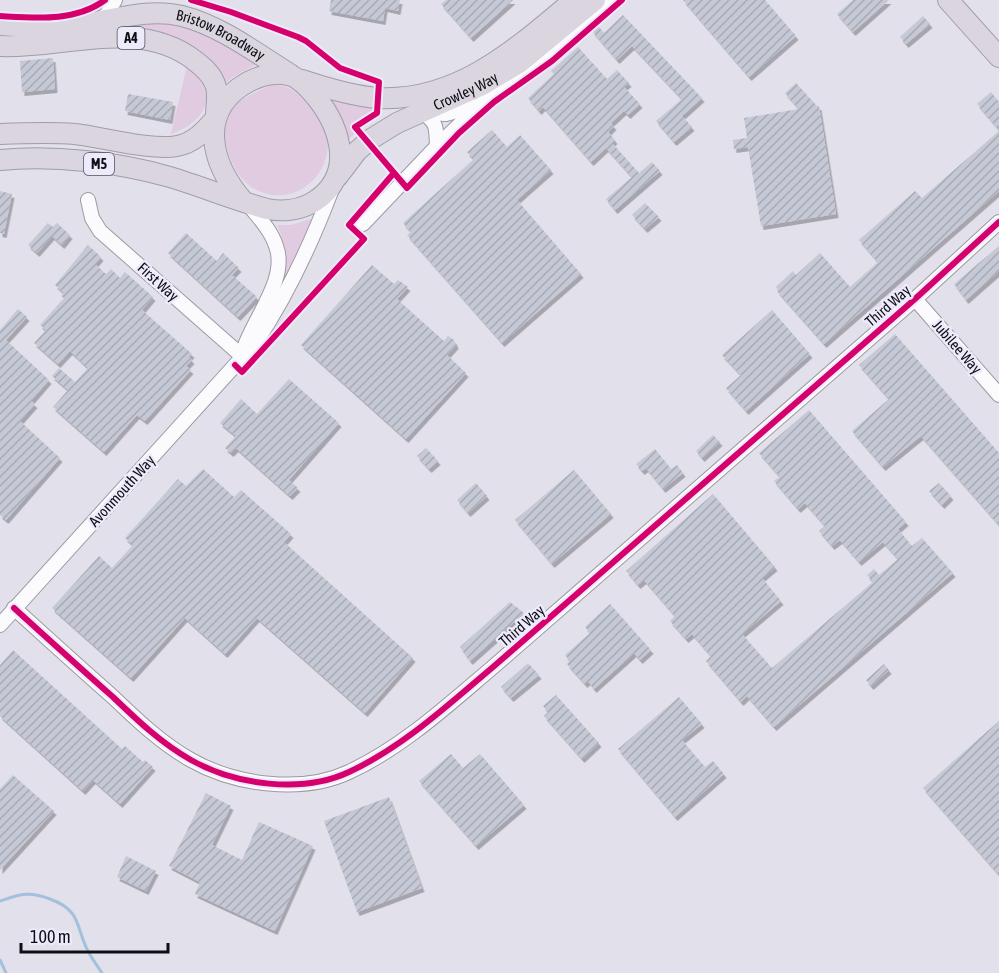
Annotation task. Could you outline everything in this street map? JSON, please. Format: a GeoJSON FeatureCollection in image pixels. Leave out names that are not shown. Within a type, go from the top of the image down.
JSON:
{"type":"FeatureCollection","features":[{"type":"Feature","properties":{"kind":"highway","name":"Crowley Way"},"geometry":{"type":"LineString","coordinates":[[295,78],[331,89],[370,97],[404,98],[433,92],[451,86],[498,62],[574,0]]}},
{"type":"Feature","properties":{"kind":"highway","name":"Crowley Way"},"geometry":{"type":"LineString","coordinates":[[335,181],[353,156],[370,139],[397,123],[484,84],[519,63],[595,0]]}},
{"type":"Feature","properties":{"kind":"highway"},"geometry":{"type":"LineString","coordinates":[[948,0],[999,57]]}},
{"type":"Feature","properties":{"kind":"highway","name":"Bristow Broadway"},"geometry":{"type":"LineString","coordinates":[[0,25],[64,26],[97,21],[130,7],[181,16],[231,38],[295,78]]}},
{"type":"Feature","properties":{"kind":"highway","name":"Bristow Broadway"},"geometry":{"type":"LineString","coordinates":[[0,46],[46,45],[115,36],[163,44],[189,56],[208,72],[217,90],[215,118]]}},
{"type":"Feature","properties":{"kind":"highway"},"geometry":{"type":"LineString","coordinates":[[270,74],[295,78],[322,105],[334,124],[340,160],[335,181],[326,193],[311,203],[288,210],[274,211],[246,202],[228,181],[220,164],[213,138],[215,118],[226,99],[252,80],[270,74]]}},
{"type":"Feature","properties":{"kind":"highway","name":"M5"},"geometry":{"type":"LineString","coordinates":[[0,134],[30,132],[74,134],[172,147],[193,141],[215,118]]}},
{"type":"Feature","properties":{"kind":"highway","name":"M5"},"geometry":{"type":"LineString","coordinates":[[0,160],[55,159],[125,166],[246,202]]}},
{"type":"Feature","properties":{"kind":"street"},"geometry":{"type":"LineString","coordinates":[[97,21],[107,14],[115,0]]}},
{"type":"Feature","properties":{"kind":"street"},"geometry":{"type":"LineString","coordinates":[[363,224],[437,146],[480,105],[543,59],[612,0]]}},
{"type":"Feature","properties":{"kind":"street"},"geometry":{"type":"LineString","coordinates":[[423,113],[446,114],[480,105]]}},
{"type":"Feature","properties":{"kind":"street"},"geometry":{"type":"LineString","coordinates":[[423,113],[432,118],[435,125],[437,146]]}},
{"type":"Feature","properties":{"kind":"street","name":"Avonmouth Way"},"geometry":{"type":"LineString","coordinates":[[0,625],[256,342],[281,301],[309,246],[335,181]]}},
{"type":"Feature","properties":{"kind":"street","name":"First Way"},"geometry":{"type":"LineString","coordinates":[[88,200],[92,218],[100,231],[242,356]]}},
{"type":"Feature","properties":{"kind":"street","name":"Avonmouth Way"},"geometry":{"type":"LineString","coordinates":[[242,356],[246,339],[273,287],[279,262],[272,236],[246,202]]}},
{"type":"Feature","properties":{"kind":"street","name":"Third Way"},"geometry":{"type":"LineString","coordinates":[[15,608],[153,734],[192,761],[243,780],[306,783],[335,777],[373,760],[441,710],[915,299],[999,222]]}},
{"type":"Feature","properties":{"kind":"street","name":"Jubilee Way"},"geometry":{"type":"LineString","coordinates":[[915,299],[999,395]]}},
{"type":"Feature","properties":{"kind":"shaded area"},"geometry":{"type":"Polygon","coordinates":[[[174,22],[210,34],[259,63],[223,85],[182,44],[0,39],[0,31],[174,22]]]}},
{"type":"Feature","properties":{"kind":"shaded area"},"geometry":{"type":"Polygon","coordinates":[[[187,66],[204,86],[205,105],[194,122],[171,134],[187,66]]]}},
{"type":"Feature","properties":{"kind":"shaded area"},"geometry":{"type":"Polygon","coordinates":[[[271,85],[286,87],[298,94],[320,116],[327,136],[327,153],[322,168],[312,181],[299,190],[284,195],[267,194],[244,181],[233,164],[224,133],[227,116],[235,105],[271,85]]]}},
{"type":"Feature","properties":{"kind":"shaded area"},"geometry":{"type":"Polygon","coordinates":[[[331,98],[374,105],[373,113],[351,127],[355,133],[349,139],[343,121],[331,98]]]}},
{"type":"Feature","properties":{"kind":"shaded area"},"geometry":{"type":"Polygon","coordinates":[[[311,219],[283,283],[281,282],[285,253],[277,225],[291,225],[311,219]]]}},
{"type":"Feature","properties":{"kind":"building"},"geometry":{"type":"Polygon","coordinates":[[[331,0],[400,0],[398,11],[385,8],[383,21],[329,11],[331,0]]]}},
{"type":"Feature","properties":{"kind":"building"},"geometry":{"type":"Polygon","coordinates":[[[446,0],[513,0],[471,38],[441,4],[446,0]]]}},
{"type":"Feature","properties":{"kind":"building"},"geometry":{"type":"Polygon","coordinates":[[[683,0],[765,0],[796,36],[749,77],[683,0]]]}},
{"type":"Feature","properties":{"kind":"building"},"geometry":{"type":"Polygon","coordinates":[[[853,0],[889,0],[853,32],[837,14],[853,0]]]}},
{"type":"Feature","properties":{"kind":"building"},"geometry":{"type":"Polygon","coordinates":[[[623,15],[702,98],[682,116],[692,127],[674,142],[656,121],[682,99],[632,46],[617,60],[592,31],[598,26],[604,33],[623,15]]]}},
{"type":"Feature","properties":{"kind":"building"},"geometry":{"type":"Polygon","coordinates":[[[923,16],[930,24],[906,44],[900,37],[923,16]]]}},
{"type":"Feature","properties":{"kind":"building"},"geometry":{"type":"Polygon","coordinates":[[[578,47],[607,79],[617,70],[629,83],[624,87],[640,104],[628,115],[624,111],[611,123],[614,126],[608,132],[615,140],[612,143],[639,173],[652,162],[660,171],[615,210],[606,199],[632,177],[606,148],[591,162],[543,107],[539,111],[528,98],[554,74],[551,71],[578,47]]]}},
{"type":"Feature","properties":{"kind":"building"},"geometry":{"type":"Polygon","coordinates":[[[53,58],[55,89],[22,92],[20,61],[53,58]]]}},
{"type":"Feature","properties":{"kind":"building"},"geometry":{"type":"Polygon","coordinates":[[[796,83],[819,106],[836,214],[761,226],[748,147],[734,149],[733,140],[747,138],[744,118],[799,109],[785,93],[796,83]]]}},
{"type":"Feature","properties":{"kind":"building"},"geometry":{"type":"Polygon","coordinates":[[[991,92],[999,102],[999,130],[977,104],[991,92]]]}},
{"type":"Feature","properties":{"kind":"building"},"geometry":{"type":"Polygon","coordinates":[[[128,94],[173,102],[170,120],[125,111],[128,94]]]}},
{"type":"Feature","properties":{"kind":"building"},"geometry":{"type":"Polygon","coordinates":[[[492,130],[507,147],[520,135],[551,170],[517,200],[581,274],[502,343],[407,235],[411,232],[403,223],[474,159],[467,152],[492,130]]]}},
{"type":"Feature","properties":{"kind":"building"},"geometry":{"type":"Polygon","coordinates":[[[999,131],[999,191],[824,344],[777,291],[776,287],[793,271],[796,275],[820,253],[850,287],[878,262],[859,240],[915,191],[922,198],[999,131]]]}},
{"type":"Feature","properties":{"kind":"building"},"geometry":{"type":"Polygon","coordinates":[[[0,191],[12,194],[4,234],[0,233],[0,191]]]}},
{"type":"Feature","properties":{"kind":"building"},"geometry":{"type":"Polygon","coordinates":[[[645,203],[659,217],[645,229],[632,215],[645,203]]]}},
{"type":"Feature","properties":{"kind":"building"},"geometry":{"type":"Polygon","coordinates":[[[48,223],[53,227],[57,223],[70,235],[62,245],[52,236],[37,253],[28,245],[48,223]]]}},
{"type":"Feature","properties":{"kind":"building"},"geometry":{"type":"Polygon","coordinates":[[[186,233],[217,261],[223,253],[239,268],[232,275],[257,297],[238,317],[168,253],[186,233]]]}},
{"type":"Feature","properties":{"kind":"building"},"geometry":{"type":"Polygon","coordinates":[[[88,245],[101,257],[95,264],[106,274],[111,269],[120,278],[125,272],[153,297],[142,310],[192,354],[189,357],[192,360],[186,366],[191,370],[145,421],[137,415],[104,452],[53,407],[68,390],[52,376],[59,368],[75,382],[88,368],[70,351],[58,364],[34,343],[46,330],[40,325],[64,298],[61,296],[64,293],[55,285],[88,245]]]}},
{"type":"Feature","properties":{"kind":"building"},"geometry":{"type":"Polygon","coordinates":[[[999,246],[999,271],[966,300],[954,284],[999,246]]]}},
{"type":"Feature","properties":{"kind":"building"},"geometry":{"type":"Polygon","coordinates":[[[372,265],[394,284],[398,280],[408,287],[397,299],[444,341],[448,336],[454,340],[456,345],[447,355],[466,373],[406,439],[301,345],[372,265]]]}},
{"type":"Feature","properties":{"kind":"building"},"geometry":{"type":"Polygon","coordinates":[[[18,309],[27,317],[6,340],[49,380],[31,401],[35,404],[20,421],[60,458],[6,520],[0,515],[0,330],[18,309]]]}},
{"type":"Feature","properties":{"kind":"building"},"geometry":{"type":"Polygon","coordinates":[[[772,310],[810,354],[746,411],[726,388],[741,375],[722,355],[772,310]]]}},
{"type":"Feature","properties":{"kind":"building"},"geometry":{"type":"Polygon","coordinates":[[[895,334],[999,453],[999,525],[921,436],[883,467],[852,431],[889,399],[859,365],[895,334]]]}},
{"type":"Feature","properties":{"kind":"building"},"geometry":{"type":"Polygon","coordinates":[[[289,379],[339,423],[289,480],[298,488],[290,496],[236,448],[231,453],[225,448],[236,436],[220,423],[241,399],[257,414],[289,379]]]}},
{"type":"Feature","properties":{"kind":"building"},"geometry":{"type":"Polygon","coordinates":[[[809,410],[906,522],[898,529],[912,546],[922,538],[953,573],[774,727],[747,696],[741,702],[706,661],[711,656],[692,634],[686,639],[670,621],[675,616],[644,580],[638,585],[626,571],[713,494],[775,567],[762,578],[781,601],[742,634],[772,668],[873,582],[867,575],[874,569],[879,575],[898,559],[883,542],[859,562],[840,540],[832,546],[819,531],[825,526],[805,503],[798,509],[774,481],[780,477],[759,453],[809,410]]]}},
{"type":"Feature","properties":{"kind":"building"},"geometry":{"type":"Polygon","coordinates":[[[713,435],[720,442],[702,458],[696,451],[713,435]]]}},
{"type":"Feature","properties":{"kind":"building"},"geometry":{"type":"Polygon","coordinates":[[[426,448],[438,461],[429,469],[417,456],[426,448]]]}},
{"type":"Feature","properties":{"kind":"building"},"geometry":{"type":"Polygon","coordinates":[[[655,449],[671,469],[677,465],[683,473],[663,489],[646,468],[642,471],[636,464],[655,449]]]}},
{"type":"Feature","properties":{"kind":"building"},"geometry":{"type":"Polygon","coordinates":[[[203,469],[234,497],[241,490],[291,534],[284,542],[413,658],[365,713],[257,618],[225,654],[185,618],[131,678],[52,608],[99,556],[112,568],[133,545],[125,538],[178,479],[186,486],[203,469]]]}},
{"type":"Feature","properties":{"kind":"building"},"geometry":{"type":"Polygon","coordinates":[[[574,470],[611,514],[552,564],[515,520],[574,470]]]}},
{"type":"Feature","properties":{"kind":"building"},"geometry":{"type":"Polygon","coordinates":[[[476,483],[487,496],[468,513],[457,500],[476,483]]]}},
{"type":"Feature","properties":{"kind":"building"},"geometry":{"type":"Polygon","coordinates":[[[939,483],[951,496],[942,505],[929,491],[939,483]]]}},
{"type":"Feature","properties":{"kind":"building"},"geometry":{"type":"Polygon","coordinates":[[[510,602],[524,613],[470,661],[460,647],[510,602]]]}},
{"type":"Feature","properties":{"kind":"building"},"geometry":{"type":"Polygon","coordinates":[[[610,604],[651,650],[640,660],[634,653],[594,689],[588,681],[585,684],[567,664],[570,661],[565,655],[590,633],[585,627],[610,604]]]}},
{"type":"Feature","properties":{"kind":"building"},"geometry":{"type":"Polygon","coordinates":[[[13,650],[122,749],[125,746],[143,762],[145,760],[153,767],[120,804],[93,780],[83,791],[0,716],[0,665],[13,650]]]}},
{"type":"Feature","properties":{"kind":"building"},"geometry":{"type":"Polygon","coordinates":[[[528,663],[539,675],[511,698],[501,687],[528,663]]]}},
{"type":"Feature","properties":{"kind":"building"},"geometry":{"type":"Polygon","coordinates":[[[884,664],[889,670],[871,686],[866,680],[884,664]]]}},
{"type":"Feature","properties":{"kind":"building"},"geometry":{"type":"Polygon","coordinates":[[[556,695],[599,743],[582,759],[544,716],[548,712],[543,706],[556,695]]]}},
{"type":"Feature","properties":{"kind":"building"},"geometry":{"type":"Polygon","coordinates":[[[679,697],[702,724],[682,740],[705,767],[713,761],[724,774],[675,817],[618,749],[679,697]]]}},
{"type":"Feature","properties":{"kind":"building"},"geometry":{"type":"Polygon","coordinates":[[[999,721],[999,875],[923,788],[999,721]]]}},
{"type":"Feature","properties":{"kind":"building"},"geometry":{"type":"Polygon","coordinates":[[[451,754],[463,768],[480,754],[524,805],[476,846],[419,781],[451,754]]]}},
{"type":"Feature","properties":{"kind":"building"},"geometry":{"type":"Polygon","coordinates":[[[13,775],[54,811],[0,870],[0,789],[13,775]]]}},
{"type":"Feature","properties":{"kind":"building"},"geometry":{"type":"Polygon","coordinates":[[[206,793],[231,806],[212,845],[242,860],[259,822],[313,846],[275,931],[195,894],[200,882],[169,866],[206,793]]]}},
{"type":"Feature","properties":{"kind":"building"},"geometry":{"type":"Polygon","coordinates":[[[389,797],[422,888],[357,912],[324,821],[389,797]]]}},
{"type":"Feature","properties":{"kind":"building"},"geometry":{"type":"Polygon","coordinates":[[[126,856],[156,871],[146,891],[117,877],[126,856]]]}},
{"type":"Feature","properties":{"kind":"waterway"},"geometry":{"type":"LineString","coordinates":[[0,901],[30,894],[61,904],[77,921],[89,953],[102,973]]}},
{"type":"Feature","properties":{"kind":"waterway"},"geometry":{"type":"LineString","coordinates":[[0,960],[6,973]]}},
{"type":"Feature","properties":{"kind":"cycle path"},"geometry":{"type":"LineString","coordinates":[[0,16],[55,17],[81,12],[105,0]]}},
{"type":"Feature","properties":{"kind":"cycle path"},"geometry":{"type":"LineString","coordinates":[[191,0],[298,37],[340,68],[379,82],[377,113],[355,127],[407,188],[459,133],[494,102],[552,61],[622,0]]}},
{"type":"Feature","properties":{"kind":"cycle path"},"geometry":{"type":"LineString","coordinates":[[235,365],[242,372],[364,239],[349,225],[393,174]]}},
{"type":"Feature","properties":{"kind":"cycle path"},"geometry":{"type":"LineString","coordinates":[[14,608],[150,731],[180,753],[208,769],[248,781],[269,784],[311,783],[349,772],[406,738],[459,696],[915,299],[999,222]]}}]}
